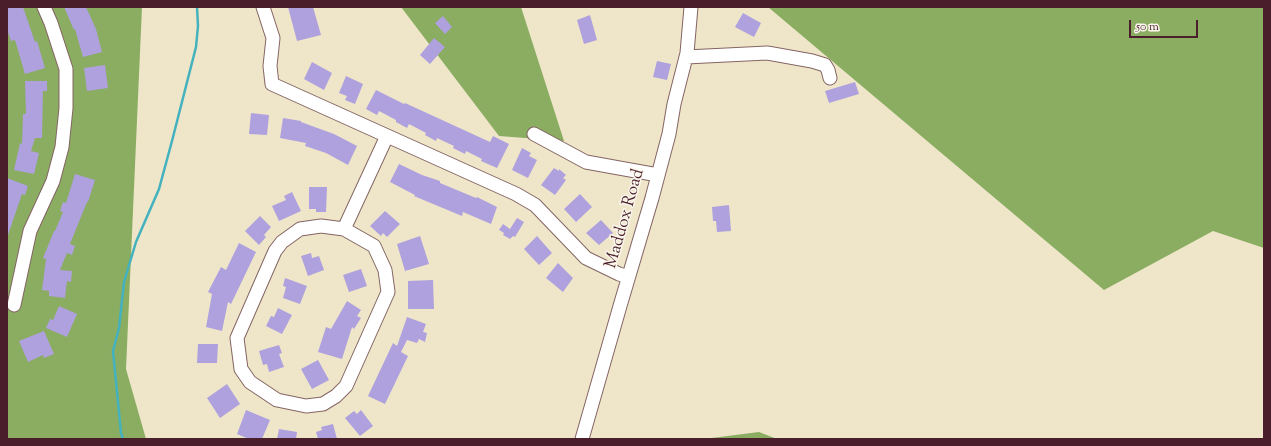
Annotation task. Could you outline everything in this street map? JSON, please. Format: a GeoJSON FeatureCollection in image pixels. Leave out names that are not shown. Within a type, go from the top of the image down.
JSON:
{"type":"FeatureCollection","features":[{"type":"Feature","properties":{"kind":"street"},"geometry":{"type":"LineString","coordinates":[[14,305],[30,231],[53,181],[62,147],[66,108],[66,69],[51,23],[44,7]]}},
{"type":"Feature","properties":{"kind":"street"},"geometry":{"type":"LineString","coordinates":[[263,7],[273,38],[270,66],[272,84],[516,194],[535,205],[586,258],[628,277]]}},
{"type":"Feature","properties":{"kind":"street","name":"Maddox Road"},"geometry":{"type":"LineString","coordinates":[[582,439],[669,134],[674,104],[686,57],[691,7]]}},
{"type":"Feature","properties":{"kind":"street"},"geometry":{"type":"LineString","coordinates":[[686,57],[767,53],[812,61],[825,66],[828,70],[830,78]]}},
{"type":"Feature","properties":{"kind":"street"},"geometry":{"type":"LineString","coordinates":[[534,134],[586,162],[658,175]]}},
{"type":"Feature","properties":{"kind":"street"},"geometry":{"type":"LineString","coordinates":[[344,229],[387,136]]}},
{"type":"Feature","properties":{"kind":"street"},"geometry":{"type":"LineString","coordinates":[[321,226],[344,229],[374,246],[385,270],[388,292],[346,386],[336,396],[323,404],[306,406],[277,400],[250,382],[241,369],[236,338],[275,251],[282,242],[300,229],[321,226]]}},
{"type":"Feature","properties":{"kind":"green space"},"geometry":{"type":"Polygon","coordinates":[[[7,7],[142,7],[126,369],[146,439],[7,439],[7,7]]]}},
{"type":"Feature","properties":{"kind":"green space"},"geometry":{"type":"Polygon","coordinates":[[[401,7],[521,7],[564,141],[499,136],[401,7]]]}},
{"type":"Feature","properties":{"kind":"green space"},"geometry":{"type":"Polygon","coordinates":[[[768,7],[1264,7],[1264,248],[1213,231],[1104,290],[768,7]]]}},
{"type":"Feature","properties":{"kind":"green space"},"geometry":{"type":"Polygon","coordinates":[[[759,432],[777,439],[704,439],[759,432]]]}},
{"type":"Feature","properties":{"kind":"building"},"geometry":{"type":"Polygon","coordinates":[[[7,7],[23,7],[35,42],[37,41],[45,68],[25,74],[15,40],[11,41],[7,29],[7,7]]]}},
{"type":"Feature","properties":{"kind":"building"},"geometry":{"type":"Polygon","coordinates":[[[64,7],[86,7],[96,29],[102,52],[83,57],[75,29],[74,30],[64,7]]]}},
{"type":"Feature","properties":{"kind":"building"},"geometry":{"type":"Polygon","coordinates":[[[288,7],[313,7],[321,35],[297,41],[288,7]]]}},
{"type":"Feature","properties":{"kind":"building"},"geometry":{"type":"Polygon","coordinates":[[[743,13],[761,23],[754,37],[735,27],[743,13]]]}},
{"type":"Feature","properties":{"kind":"building"},"geometry":{"type":"Polygon","coordinates":[[[590,15],[597,40],[584,44],[577,20],[590,15]]]}},
{"type":"Feature","properties":{"kind":"building"},"geometry":{"type":"Polygon","coordinates":[[[443,16],[452,27],[445,34],[435,23],[443,16]]]}},
{"type":"Feature","properties":{"kind":"building"},"geometry":{"type":"Polygon","coordinates":[[[434,38],[445,47],[430,64],[420,55],[434,38]]]}},
{"type":"Feature","properties":{"kind":"building"},"geometry":{"type":"Polygon","coordinates":[[[657,61],[671,64],[667,80],[653,77],[657,61]]]}},
{"type":"Feature","properties":{"kind":"building"},"geometry":{"type":"Polygon","coordinates":[[[312,62],[332,73],[324,90],[304,79],[312,62]]]}},
{"type":"Feature","properties":{"kind":"building"},"geometry":{"type":"Polygon","coordinates":[[[105,65],[108,88],[87,91],[84,68],[105,65]]]}},
{"type":"Feature","properties":{"kind":"building"},"geometry":{"type":"Polygon","coordinates":[[[346,76],[363,84],[355,104],[345,100],[347,96],[339,93],[346,76]]]}},
{"type":"Feature","properties":{"kind":"building"},"geometry":{"type":"Polygon","coordinates":[[[25,81],[47,81],[47,91],[43,91],[42,138],[35,138],[31,151],[39,153],[34,174],[14,170],[20,143],[22,144],[23,114],[26,114],[25,81]]]}},
{"type":"Feature","properties":{"kind":"building"},"geometry":{"type":"Polygon","coordinates":[[[855,82],[859,94],[829,103],[825,91],[855,82]]]}},
{"type":"Feature","properties":{"kind":"building"},"geometry":{"type":"Polygon","coordinates":[[[376,90],[490,142],[493,136],[509,144],[497,168],[481,161],[482,159],[466,151],[465,154],[453,148],[454,146],[437,138],[436,141],[425,135],[426,133],[409,124],[407,128],[379,111],[377,115],[366,109],[376,90]]]}},
{"type":"Feature","properties":{"kind":"building"},"geometry":{"type":"Polygon","coordinates":[[[251,113],[269,115],[267,135],[249,134],[251,113]]]}},
{"type":"Feature","properties":{"kind":"building"},"geometry":{"type":"Polygon","coordinates":[[[283,118],[301,121],[334,134],[357,146],[348,165],[326,153],[305,146],[306,143],[280,138],[283,118]]]}},
{"type":"Feature","properties":{"kind":"building"},"geometry":{"type":"Polygon","coordinates":[[[522,148],[531,153],[529,156],[537,160],[528,178],[512,170],[522,148]]]}},
{"type":"Feature","properties":{"kind":"building"},"geometry":{"type":"Polygon","coordinates":[[[399,164],[497,207],[491,224],[463,212],[462,216],[414,196],[415,195],[390,182],[399,164]]]}},
{"type":"Feature","properties":{"kind":"building"},"geometry":{"type":"Polygon","coordinates":[[[554,168],[559,171],[559,169],[566,175],[563,178],[566,180],[555,195],[541,185],[554,168]]]}},
{"type":"Feature","properties":{"kind":"building"},"geometry":{"type":"Polygon","coordinates":[[[75,174],[95,180],[88,202],[70,244],[75,246],[72,255],[67,253],[60,270],[72,271],[71,282],[67,281],[65,298],[49,296],[49,291],[42,290],[46,259],[43,258],[63,212],[60,211],[63,202],[66,203],[75,174]]]}},
{"type":"Feature","properties":{"kind":"building"},"geometry":{"type":"Polygon","coordinates":[[[7,178],[28,186],[25,195],[22,194],[8,235],[7,235],[7,178]]]}},
{"type":"Feature","properties":{"kind":"building"},"geometry":{"type":"Polygon","coordinates":[[[309,187],[327,187],[326,212],[316,212],[316,209],[309,209],[309,187]]]}},
{"type":"Feature","properties":{"kind":"building"},"geometry":{"type":"Polygon","coordinates":[[[292,192],[301,211],[279,221],[272,206],[286,200],[284,196],[292,192]]]}},
{"type":"Feature","properties":{"kind":"building"},"geometry":{"type":"Polygon","coordinates":[[[580,194],[592,207],[576,222],[564,209],[580,194]]]}},
{"type":"Feature","properties":{"kind":"building"},"geometry":{"type":"Polygon","coordinates":[[[729,205],[731,231],[717,232],[716,221],[713,221],[712,207],[729,205]]]}},
{"type":"Feature","properties":{"kind":"building"},"geometry":{"type":"Polygon","coordinates":[[[385,211],[400,224],[387,237],[383,233],[381,236],[370,226],[385,211]]]}},
{"type":"Feature","properties":{"kind":"building"},"geometry":{"type":"Polygon","coordinates":[[[260,216],[271,227],[264,235],[266,237],[259,245],[245,231],[260,216]]]}},
{"type":"Feature","properties":{"kind":"building"},"geometry":{"type":"Polygon","coordinates":[[[517,218],[524,222],[515,237],[513,236],[510,239],[503,235],[504,233],[499,230],[503,224],[510,229],[517,218]]]}},
{"type":"Feature","properties":{"kind":"building"},"geometry":{"type":"Polygon","coordinates":[[[601,220],[613,233],[599,245],[586,233],[601,220]]]}},
{"type":"Feature","properties":{"kind":"building"},"geometry":{"type":"Polygon","coordinates":[[[420,236],[429,264],[405,271],[397,244],[420,236]]]}},
{"type":"Feature","properties":{"kind":"building"},"geometry":{"type":"Polygon","coordinates":[[[537,236],[552,253],[539,265],[524,249],[537,236]]]}},
{"type":"Feature","properties":{"kind":"building"},"geometry":{"type":"Polygon","coordinates":[[[239,243],[256,252],[231,304],[228,302],[222,331],[206,327],[212,294],[208,292],[221,267],[226,270],[239,243]]]}},
{"type":"Feature","properties":{"kind":"building"},"geometry":{"type":"Polygon","coordinates":[[[311,253],[312,258],[319,256],[324,270],[308,276],[301,256],[311,253]]]}},
{"type":"Feature","properties":{"kind":"building"},"geometry":{"type":"Polygon","coordinates":[[[558,263],[573,278],[563,292],[546,278],[558,263]]]}},
{"type":"Feature","properties":{"kind":"building"},"geometry":{"type":"Polygon","coordinates":[[[361,269],[367,286],[349,292],[343,275],[361,269]]]}},
{"type":"Feature","properties":{"kind":"building"},"geometry":{"type":"Polygon","coordinates":[[[285,278],[307,286],[300,304],[283,298],[286,287],[283,286],[285,278]]]}},
{"type":"Feature","properties":{"kind":"building"},"geometry":{"type":"Polygon","coordinates":[[[433,280],[434,309],[408,309],[408,281],[433,280]]]}},
{"type":"Feature","properties":{"kind":"building"},"geometry":{"type":"Polygon","coordinates":[[[347,301],[361,310],[357,316],[361,318],[354,329],[352,327],[342,359],[318,352],[326,327],[331,329],[347,301]]]}},
{"type":"Feature","properties":{"kind":"building"},"geometry":{"type":"Polygon","coordinates":[[[59,306],[77,314],[67,337],[46,328],[50,319],[53,320],[59,306]]]}},
{"type":"Feature","properties":{"kind":"building"},"geometry":{"type":"Polygon","coordinates":[[[278,308],[292,315],[282,334],[266,326],[271,316],[274,317],[278,308]]]}},
{"type":"Feature","properties":{"kind":"building"},"geometry":{"type":"Polygon","coordinates":[[[407,317],[426,324],[423,332],[427,333],[425,342],[419,339],[417,343],[407,340],[401,352],[408,356],[385,404],[368,396],[393,343],[397,346],[407,317]]]}},
{"type":"Feature","properties":{"kind":"building"},"geometry":{"type":"Polygon","coordinates":[[[44,331],[54,354],[44,358],[43,355],[28,362],[19,341],[44,331]]]}},
{"type":"Feature","properties":{"kind":"building"},"geometry":{"type":"Polygon","coordinates":[[[198,344],[218,344],[217,363],[197,363],[198,344]]]}},
{"type":"Feature","properties":{"kind":"building"},"geometry":{"type":"Polygon","coordinates":[[[279,345],[282,353],[279,354],[284,367],[269,372],[267,364],[263,365],[259,351],[279,345]]]}},
{"type":"Feature","properties":{"kind":"building"},"geometry":{"type":"Polygon","coordinates":[[[318,360],[329,380],[312,389],[301,369],[318,360]]]}},
{"type":"Feature","properties":{"kind":"building"},"geometry":{"type":"Polygon","coordinates":[[[227,384],[240,404],[220,418],[207,398],[227,384]]]}},
{"type":"Feature","properties":{"kind":"building"},"geometry":{"type":"Polygon","coordinates":[[[246,410],[270,420],[262,439],[249,439],[237,434],[246,410]]]}},
{"type":"Feature","properties":{"kind":"building"},"geometry":{"type":"Polygon","coordinates":[[[361,410],[373,426],[360,436],[345,418],[354,411],[357,414],[361,410]]]}},
{"type":"Feature","properties":{"kind":"building"},"geometry":{"type":"Polygon","coordinates":[[[333,424],[337,439],[318,439],[316,432],[322,430],[321,427],[333,424]]]}},
{"type":"Feature","properties":{"kind":"building"},"geometry":{"type":"Polygon","coordinates":[[[279,429],[297,432],[296,439],[277,439],[279,429]]]}},
{"type":"Feature","properties":{"kind":"waterway"},"geometry":{"type":"LineString","coordinates":[[123,439],[121,433],[113,351],[119,328],[124,282],[136,242],[159,189],[172,141],[196,47],[198,26],[197,7]]}}]}
